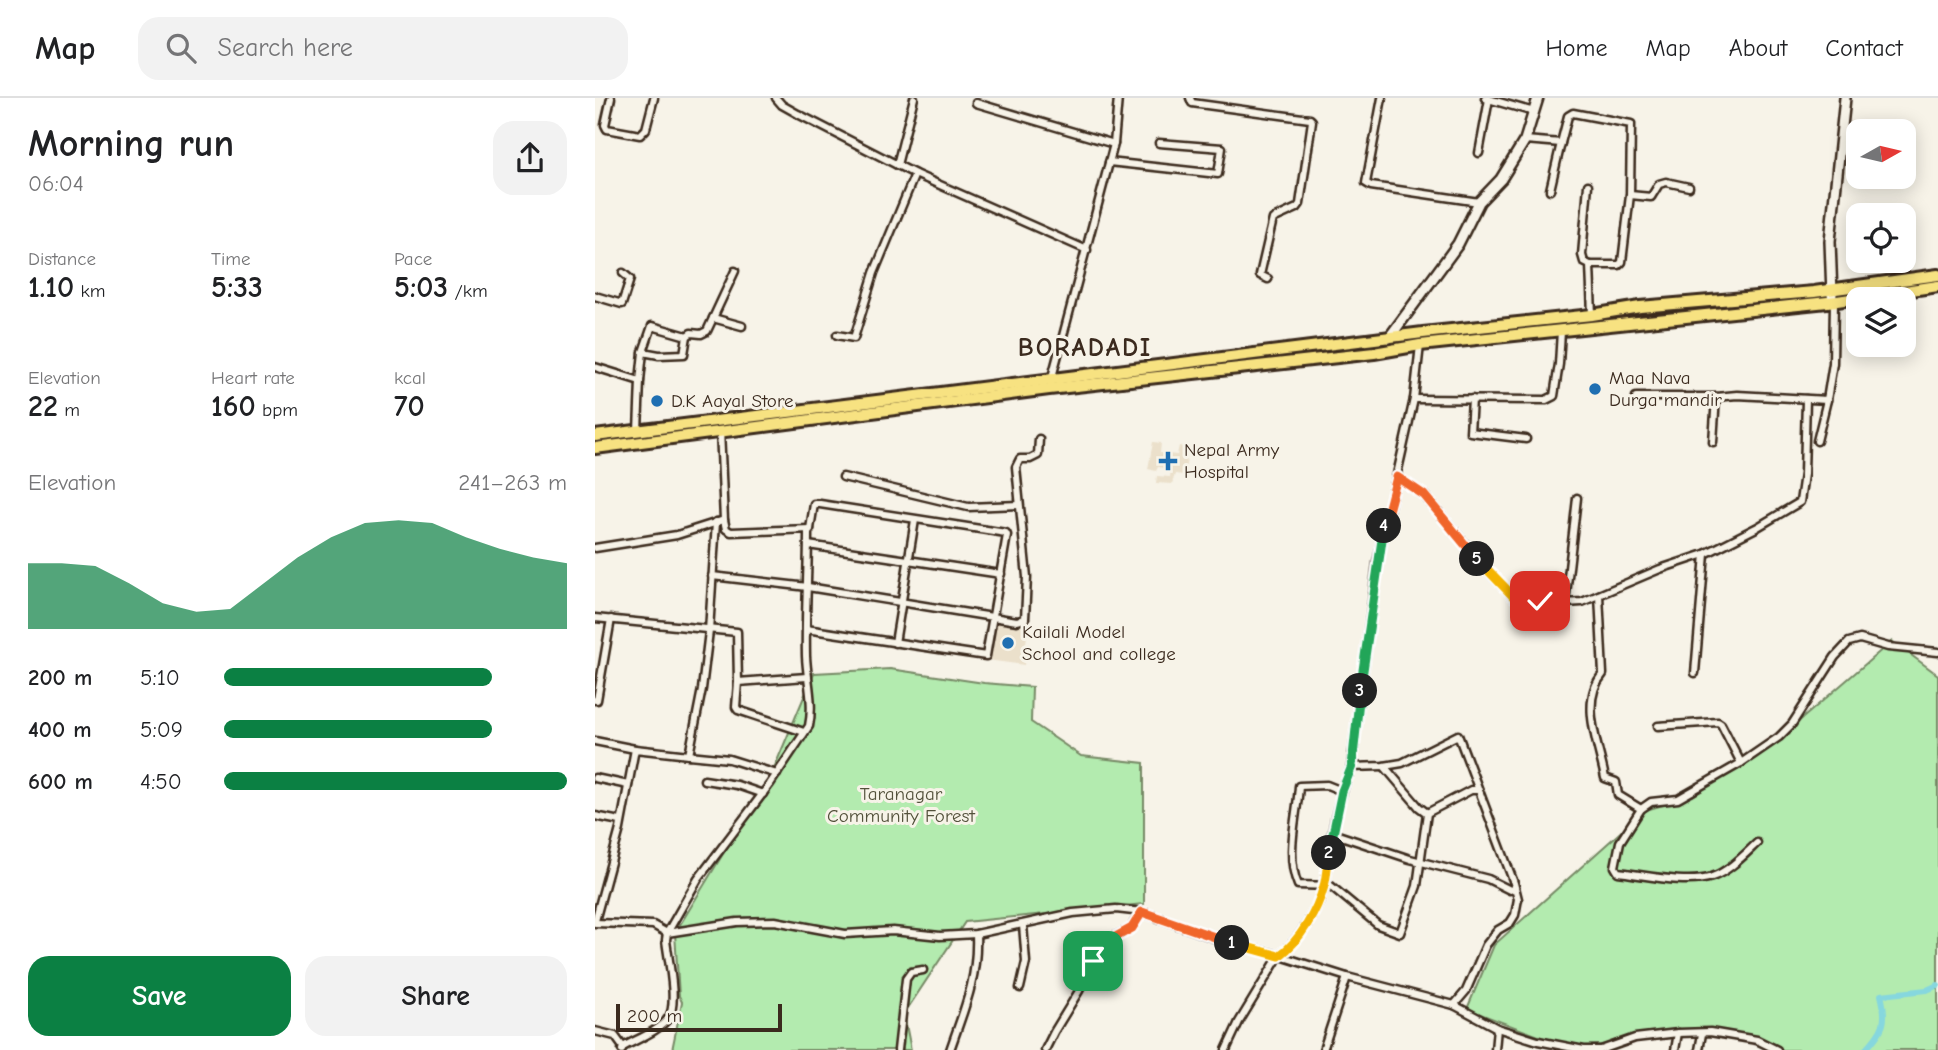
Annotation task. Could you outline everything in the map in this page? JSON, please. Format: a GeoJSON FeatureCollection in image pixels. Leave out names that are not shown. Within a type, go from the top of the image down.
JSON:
{"type":"FeatureCollection","features":[{"type":"Feature","properties":{"kind":"highway"},"geometry":{"type":"LineString","coordinates":[[595,448],[720,427],[1051,381],[1640,307],[1830,289],[1938,275]]}},
{"type":"Feature","properties":{"kind":"highway"},"geometry":{"type":"LineString","coordinates":[[595,436],[720,427],[1374,353],[1420,345],[1834,302],[1938,286]]}},
{"type":"Feature","properties":{"kind":"main road"},"geometry":{"type":"LineString","coordinates":[[1389,338],[1458,244],[1479,202],[1501,179],[1525,140],[1538,98]]}},
{"type":"Feature","properties":{"kind":"main road"},"geometry":{"type":"LineString","coordinates":[[1834,302],[1830,289],[1830,241],[1845,98]]}},
{"type":"Feature","properties":{"kind":"street"},"geometry":{"type":"LineString","coordinates":[[611,98],[605,125],[607,129],[641,135],[646,129],[654,98]]}},
{"type":"Feature","properties":{"kind":"street"},"geometry":{"type":"LineString","coordinates":[[776,98],[782,105],[798,114],[915,174],[1087,250]]}},
{"type":"Feature","properties":{"kind":"street"},"geometry":{"type":"LineString","coordinates":[[897,165],[914,98]]}},
{"type":"Feature","properties":{"kind":"street"},"geometry":{"type":"LineString","coordinates":[[1051,381],[1114,144],[1118,98]]}},
{"type":"Feature","properties":{"kind":"street"},"geometry":{"type":"LineString","coordinates":[[1190,98],[1192,103],[1312,121],[1300,204],[1273,219],[1260,275],[1268,279]]}},
{"type":"Feature","properties":{"kind":"street"},"geometry":{"type":"LineString","coordinates":[[1382,98],[1366,183],[1371,186],[1479,202]]}},
{"type":"Feature","properties":{"kind":"street"},"geometry":{"type":"LineString","coordinates":[[1479,153],[1487,99],[1534,112]]}},
{"type":"Feature","properties":{"kind":"street"},"geometry":{"type":"LineString","coordinates":[[976,103],[987,102],[1114,144]]}},
{"type":"Feature","properties":{"kind":"street"},"geometry":{"type":"LineString","coordinates":[[1550,190],[1571,113],[1630,124],[1630,195],[1622,262],[1619,265],[1590,265],[1584,262],[1582,255],[1588,185]]}},
{"type":"Feature","properties":{"kind":"street"},"geometry":{"type":"LineString","coordinates":[[1525,140],[1561,143]]}},
{"type":"Feature","properties":{"kind":"street"},"geometry":{"type":"LineString","coordinates":[[1109,162],[1218,174],[1222,148],[1159,143]]}},
{"type":"Feature","properties":{"kind":"street"},"geometry":{"type":"LineString","coordinates":[[837,335],[854,338],[874,273],[915,174]]}},
{"type":"Feature","properties":{"kind":"street"},"geometry":{"type":"LineString","coordinates":[[1630,195],[1651,197],[1661,183],[1689,187]]}},
{"type":"Feature","properties":{"kind":"street"},"geometry":{"type":"LineString","coordinates":[[1590,265],[1592,315]]}},
{"type":"Feature","properties":{"kind":"street"},"geometry":{"type":"LineString","coordinates":[[638,431],[643,352],[652,327],[687,336],[691,333],[705,333],[735,271]]}},
{"type":"Feature","properties":{"kind":"street"},"geometry":{"type":"LineString","coordinates":[[595,296],[622,304],[630,279],[623,273]]}},
{"type":"Feature","properties":{"kind":"street"},"geometry":{"type":"LineString","coordinates":[[1817,441],[1833,363],[1834,302]]}},
{"type":"Feature","properties":{"kind":"street"},"geometry":{"type":"LineString","coordinates":[[713,317],[742,326]]}},
{"type":"Feature","properties":{"kind":"street"},"geometry":{"type":"LineString","coordinates":[[1414,399],[1546,400],[1554,396],[1561,331]]}},
{"type":"Feature","properties":{"kind":"street"},"geometry":{"type":"LineString","coordinates":[[643,352],[659,355],[684,354],[687,336]]}},
{"type":"Feature","properties":{"kind":"street"},"geometry":{"type":"LineString","coordinates":[[1226,1050],[1239,1022],[1279,956],[1287,950],[1308,921],[1325,885],[1332,833],[1342,791],[1352,766],[1377,563],[1414,399],[1420,345]]}},
{"type":"Feature","properties":{"kind":"street"},"geometry":{"type":"LineString","coordinates":[[595,367],[640,381]]}},
{"type":"Feature","properties":{"kind":"street"},"geometry":{"type":"LineString","coordinates":[[1636,397],[1737,395],[1826,400]]}},
{"type":"Feature","properties":{"kind":"street"},"geometry":{"type":"LineString","coordinates":[[1713,442],[1716,397]]}},
{"type":"Feature","properties":{"kind":"street"},"geometry":{"type":"LineString","coordinates":[[1397,477],[1424,495],[1489,572],[1514,597],[1565,603],[1582,602],[1660,569],[1705,554],[1800,502],[1804,474],[1806,398]]}},
{"type":"Feature","properties":{"kind":"street"},"geometry":{"type":"LineString","coordinates":[[1472,399],[1470,432],[1526,439]]}},
{"type":"Feature","properties":{"kind":"street"},"geometry":{"type":"LineString","coordinates":[[689,755],[702,689],[720,521],[720,427]]}},
{"type":"Feature","properties":{"kind":"street"},"geometry":{"type":"LineString","coordinates":[[712,576],[808,587],[1017,621],[1025,619],[1027,577],[1016,467],[1020,459],[1030,459],[1038,455],[1039,439]]}},
{"type":"Feature","properties":{"kind":"street"},"geometry":{"type":"LineString","coordinates":[[843,477],[968,507],[1019,505]]}},
{"type":"Feature","properties":{"kind":"street"},"geometry":{"type":"LineString","coordinates":[[1565,603],[1577,498]]}},
{"type":"Feature","properties":{"kind":"street"},"geometry":{"type":"LineString","coordinates":[[595,1031],[615,1036],[623,1049],[664,1023],[671,1014],[673,1003],[667,933],[698,879],[763,794],[810,720],[806,629],[810,529],[814,503],[1007,535],[987,655],[983,657],[806,629]]}},
{"type":"Feature","properties":{"kind":"street"},"geometry":{"type":"LineString","coordinates":[[895,643],[915,520]]}},
{"type":"Feature","properties":{"kind":"street"},"geometry":{"type":"LineString","coordinates":[[720,521],[731,532],[810,529]]}},
{"type":"Feature","properties":{"kind":"street"},"geometry":{"type":"LineString","coordinates":[[595,548],[677,535],[720,521]]}},
{"type":"Feature","properties":{"kind":"street"},"geometry":{"type":"LineString","coordinates":[[809,545],[1001,573]]}},
{"type":"Feature","properties":{"kind":"street"},"geometry":{"type":"LineString","coordinates":[[1695,673],[1705,554]]}},
{"type":"Feature","properties":{"kind":"street"},"geometry":{"type":"LineString","coordinates":[[1599,595],[1603,674],[1596,682],[1590,707],[1605,778],[1615,782],[1618,795],[1641,808]]}},
{"type":"Feature","properties":{"kind":"street"},"geometry":{"type":"LineString","coordinates":[[595,618],[737,632],[738,710],[804,732]]}},
{"type":"Feature","properties":{"kind":"street"},"geometry":{"type":"LineString","coordinates":[[595,700],[611,619]]}},
{"type":"Feature","properties":{"kind":"street"},"geometry":{"type":"LineString","coordinates":[[1757,843],[1733,864],[1713,876],[1693,880],[1618,872],[1615,867],[1620,842],[1641,808],[1651,802],[1678,799],[1741,764],[1779,737],[1792,724],[1835,657],[1849,642],[1860,639],[1888,647],[1938,652]]}},
{"type":"Feature","properties":{"kind":"street"},"geometry":{"type":"LineString","coordinates":[[738,682],[807,677]]}},
{"type":"Feature","properties":{"kind":"street"},"geometry":{"type":"LineString","coordinates":[[1658,726],[1718,722],[1741,764]]}},
{"type":"Feature","properties":{"kind":"street"},"geometry":{"type":"LineString","coordinates":[[1352,766],[1402,763],[1458,735],[1518,899],[1515,915],[1486,945],[1466,991],[1454,1005]]}},
{"type":"Feature","properties":{"kind":"street"},"geometry":{"type":"LineString","coordinates":[[595,741],[635,749],[729,759],[777,774]]}},
{"type":"Feature","properties":{"kind":"street"},"geometry":{"type":"LineString","coordinates":[[635,749],[620,829],[595,922],[653,925],[667,933],[737,922],[775,921],[845,934],[893,931],[940,936],[976,934],[1073,913],[1116,909],[1142,912],[1226,942],[1454,1005],[1497,1028],[1538,1041],[1584,1050],[1601,1050],[1635,1038],[1710,1032],[1756,1040],[1777,1050]]}},
{"type":"Feature","properties":{"kind":"street"},"geometry":{"type":"LineString","coordinates":[[1384,766],[1427,813]]}},
{"type":"Feature","properties":{"kind":"street"},"geometry":{"type":"LineString","coordinates":[[595,778],[628,785]]}},
{"type":"Feature","properties":{"kind":"street"},"geometry":{"type":"LineString","coordinates":[[704,780],[737,785],[763,794]]}},
{"type":"Feature","properties":{"kind":"street"},"geometry":{"type":"LineString","coordinates":[[1342,791],[1328,785],[1299,786],[1292,852],[1294,877],[1298,886],[1331,886],[1378,925],[1400,933],[1417,886],[1427,813]]}},
{"type":"Feature","properties":{"kind":"street"},"geometry":{"type":"LineString","coordinates":[[1427,813],[1471,790],[1477,789],[1479,792]]}},
{"type":"Feature","properties":{"kind":"street"},"geometry":{"type":"LineString","coordinates":[[595,816],[620,821]]}},
{"type":"Feature","properties":{"kind":"street"},"geometry":{"type":"LineString","coordinates":[[1332,833],[1420,862],[1488,879],[1510,890],[1515,888]]}},
{"type":"Feature","properties":{"kind":"street"},"geometry":{"type":"LineString","coordinates":[[1045,1050],[1093,961],[1112,939],[1132,928],[1142,912]]}},
{"type":"Feature","properties":{"kind":"street"},"geometry":{"type":"LineString","coordinates":[[1020,988],[1026,962],[1023,925]]}},
{"type":"Feature","properties":{"kind":"street"},"geometry":{"type":"LineString","coordinates":[[950,1050],[967,1007],[974,977],[976,934]]}},
{"type":"Feature","properties":{"kind":"street"},"geometry":{"type":"LineString","coordinates":[[898,1050],[906,979],[911,972],[923,970]]}},
{"type":"Feature","properties":{"kind":"street"},"geometry":{"type":"LineString","coordinates":[[1323,1050],[1347,977]]}},
{"type":"Feature","properties":{"kind":"street"},"geometry":{"type":"LineString","coordinates":[[1496,1050],[1497,1028]]}},
{"type":"Feature","properties":{"kind":"street"},"geometry":{"type":"LineString","coordinates":[[1675,1050],[1678,1033]]}},
{"type":"Feature","properties":{"kind":"street"},"geometry":{"type":"LineString","coordinates":[[1699,1050],[1702,1034]]}},
{"type":"Feature","properties":{"kind":"street"},"geometry":{"type":"LineString","coordinates":[[1753,1050],[1756,1040]]}},
{"type":"Feature","properties":{"kind":"shaded area","name":"Nepal Army Hospital"},"geometry":{"type":"Polygon","coordinates":[[[1153,442],[1161,443],[1160,453],[1177,455],[1179,446],[1189,448],[1184,475],[1175,474],[1172,484],[1156,483],[1157,476],[1170,477],[1171,469],[1148,469],[1153,442]]]}},
{"type":"Feature","properties":{"kind":"shaded area","name":"Kailali Model School and college"},"geometry":{"type":"Polygon","coordinates":[[[994,618],[1028,624],[1024,665],[987,660],[994,618]]]}},
{"type":"Feature","properties":{"kind":"green space"},"geometry":{"type":"Polygon","coordinates":[[[1892,641],[1938,675],[1938,1050],[1780,1050],[1761,1038],[1710,1029],[1667,1032],[1607,1045],[1581,1046],[1544,1038],[1467,1009],[1494,945],[1635,819],[1646,810],[1693,796],[1782,736],[1892,641]]]}},
{"type":"Feature","properties":{"kind":"green space","name":"Taranagar Community Forest"},"geometry":{"type":"Polygon","coordinates":[[[890,669],[1032,687],[1031,722],[1081,756],[1144,763],[1144,904],[965,922],[904,1014],[911,1050],[672,1050],[682,1002],[679,996],[675,933],[772,773],[814,673],[890,669]]]}},
{"type":"Feature","properties":{"kind":"waterway"},"geometry":{"type":"LineString","coordinates":[[1865,1050],[1877,1037],[1883,1025],[1881,995],[1927,990],[1938,985]]}},
{"type":"Feature","properties":{"kind":"place","name":"Maa Nava Durga mandir"},"geometry":{"type":"Point","coordinates":[1595,389]}},
{"type":"Feature","properties":{"kind":"place","name":"D.K Aayal Store"},"geometry":{"type":"Point","coordinates":[657,401]}},
{"type":"Feature","properties":{"kind":"place","name":"Nepal Army Hospital"},"geometry":{"type":"Point","coordinates":[1168,461]}},
{"type":"Feature","properties":{"kind":"place","name":"Kailali Model School and college"},"geometry":{"type":"Point","coordinates":[1008,643]}},
{"type":"Feature","properties":{"kind":"district","name":"BORADADI"},"geometry":{"type":"Point","coordinates":[1085,348]}},
{"type":"Feature","properties":{"kind":"route"},"geometry":{"type":"LineString","coordinates":[[1093,961],[1112,939],[1132,928],[1142,912],[1226,942],[1279,956],[1287,950],[1308,921],[1325,885],[1332,833],[1342,791],[1352,766],[1377,563],[1385,519],[1397,477],[1424,495],[1489,572],[1514,597],[1540,601]]}}]}
